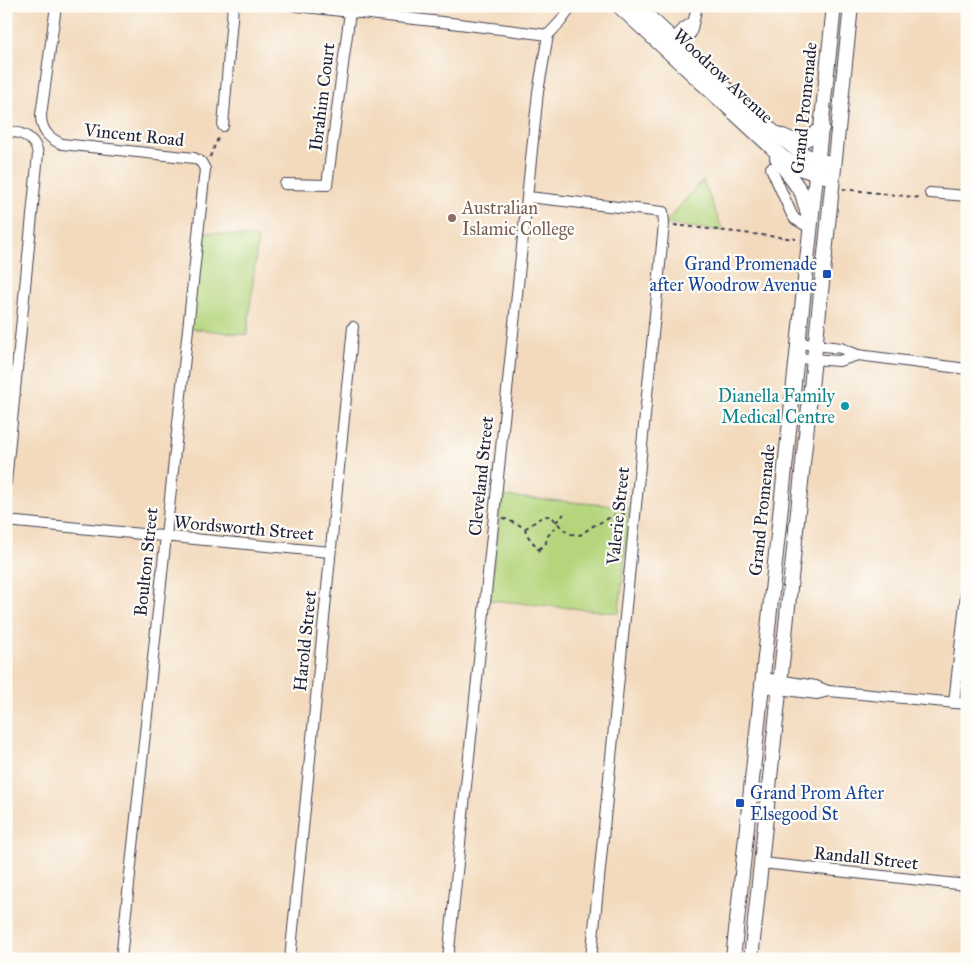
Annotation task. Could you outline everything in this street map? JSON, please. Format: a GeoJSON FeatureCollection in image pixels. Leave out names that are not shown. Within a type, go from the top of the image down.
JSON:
{"type":"FeatureCollection","features":[{"type":"Feature","properties":{"kind":"main road","name":"Woodrow Avenue"},"geometry":{"type":"LineString","coordinates":[[619,6],[673,47]]}},
{"type":"Feature","properties":{"kind":"main road","name":"Woodrow Avenue"},"geometry":{"type":"LineString","coordinates":[[637,6],[673,47],[764,132],[781,156],[799,168],[835,163]]}},
{"type":"Feature","properties":{"kind":"main road","name":"Grand Promenade"},"geometry":{"type":"LineString","coordinates":[[733,959],[834,6]]}},
{"type":"Feature","properties":{"kind":"main road","name":"Grand Promenade"},"geometry":{"type":"LineString","coordinates":[[751,959],[851,6]]}},
{"type":"Feature","properties":{"kind":"main road"},"geometry":{"type":"LineString","coordinates":[[764,132],[799,142],[822,128]]}},
{"type":"Feature","properties":{"kind":"main road"},"geometry":{"type":"LineString","coordinates":[[764,132],[802,193],[810,228]]}},
{"type":"Feature","properties":{"kind":"main road","name":"Woodrow Avenue"},"geometry":{"type":"LineString","coordinates":[[817,167],[833,178]]}},
{"type":"Feature","properties":{"kind":"street","name":"Vincent Road"},"geometry":{"type":"LineString","coordinates":[[56,6],[41,115],[41,125],[46,135],[62,144],[194,158],[205,169]]}},
{"type":"Feature","properties":{"kind":"street"},"geometry":{"type":"LineString","coordinates":[[223,126],[233,6]]}},
{"type":"Feature","properties":{"kind":"street"},"geometry":{"type":"LineString","coordinates":[[296,6],[548,35],[562,21],[572,6]]}},
{"type":"Feature","properties":{"kind":"street"},"geometry":{"type":"LineString","coordinates":[[673,47],[693,22],[696,6]]}},
{"type":"Feature","properties":{"kind":"street","name":"Ibrahim Court"},"geometry":{"type":"LineString","coordinates":[[285,184],[327,185],[350,12]]}},
{"type":"Feature","properties":{"kind":"street","name":"Cleveland Street"},"geometry":{"type":"LineString","coordinates":[[448,959],[538,92],[548,35]]}},
{"type":"Feature","properties":{"kind":"street"},"geometry":{"type":"LineString","coordinates":[[6,131],[23,134],[32,141],[37,150],[38,158],[6,482]]}},
{"type":"Feature","properties":{"kind":"street"},"geometry":{"type":"LineString","coordinates":[[770,168],[792,215],[810,228]]}},
{"type":"Feature","properties":{"kind":"street","name":"Boulton Street"},"geometry":{"type":"LineString","coordinates":[[121,959],[205,169]]}},
{"type":"Feature","properties":{"kind":"street"},"geometry":{"type":"LineString","coordinates":[[930,193],[967,196]]}},
{"type":"Feature","properties":{"kind":"street"},"geometry":{"type":"LineString","coordinates":[[528,197],[663,212],[664,224]]}},
{"type":"Feature","properties":{"kind":"street","name":"Valerie Street"},"geometry":{"type":"LineString","coordinates":[[591,959],[664,224]]}},
{"type":"Feature","properties":{"kind":"street","name":"Harold Street"},"geometry":{"type":"LineString","coordinates":[[290,959],[353,327]]}},
{"type":"Feature","properties":{"kind":"street"},"geometry":{"type":"LineString","coordinates":[[798,343],[841,348],[858,355],[967,369]]}},
{"type":"Feature","properties":{"kind":"street"},"geometry":{"type":"LineString","coordinates":[[797,358],[839,361],[858,355]]}},
{"type":"Feature","properties":{"kind":"street","name":"Wordsworth Street"},"geometry":{"type":"LineString","coordinates":[[6,520],[330,552]]}},
{"type":"Feature","properties":{"kind":"street"},"geometry":{"type":"LineString","coordinates":[[954,703],[967,585]]}},
{"type":"Feature","properties":{"kind":"street"},"geometry":{"type":"LineString","coordinates":[[763,682],[780,685],[816,686],[828,692],[967,704]]}},
{"type":"Feature","properties":{"kind":"street","name":"Randall Street"},"geometry":{"type":"LineString","coordinates":[[762,863],[967,885]]}},
{"type":"Feature","properties":{"kind":"path"},"geometry":{"type":"LineString","coordinates":[[205,169],[223,126]]}},
{"type":"Feature","properties":{"kind":"path"},"geometry":{"type":"LineString","coordinates":[[843,190],[922,198],[930,193]]}},
{"type":"Feature","properties":{"kind":"path"},"geometry":{"type":"LineString","coordinates":[[664,224],[796,239]]}},
{"type":"Feature","properties":{"kind":"path"},"geometry":{"type":"LineString","coordinates":[[539,549],[546,543],[547,537],[564,514]]}},
{"type":"Feature","properties":{"kind":"path"},"geometry":{"type":"LineString","coordinates":[[525,528],[534,524],[541,517],[551,516],[571,534],[580,534],[615,514],[635,516]]}},
{"type":"Feature","properties":{"kind":"path"},"geometry":{"type":"LineString","coordinates":[[493,516],[506,518],[525,528],[528,538],[539,549],[540,555]]}},
{"type":"Feature","properties":{"kind":"green space"},"geometry":{"type":"Polygon","coordinates":[[[703,180],[723,231],[664,224],[703,180]]]}},
{"type":"Feature","properties":{"kind":"green space"},"geometry":{"type":"Polygon","coordinates":[[[198,231],[258,238],[247,335],[188,328],[198,231]]]}},
{"type":"Feature","properties":{"kind":"green space"},"geometry":{"type":"Polygon","coordinates":[[[501,496],[630,507],[619,613],[490,600],[501,496]]]}},
{"type":"Feature","properties":{"kind":"place","name":"Australian Islamic College"},"geometry":{"type":"Point","coordinates":[452,218]}},
{"type":"Feature","properties":{"kind":"place","name":"Grand Promenade after Woodrow Avenue"},"geometry":{"type":"Point","coordinates":[827,274]}},
{"type":"Feature","properties":{"kind":"place","name":"Dianella Family Medical Centre"},"geometry":{"type":"Point","coordinates":[845,406]}},
{"type":"Feature","properties":{"kind":"place","name":"Grand Prom After Elsegood St"},"geometry":{"type":"Point","coordinates":[740,803]}}]}
